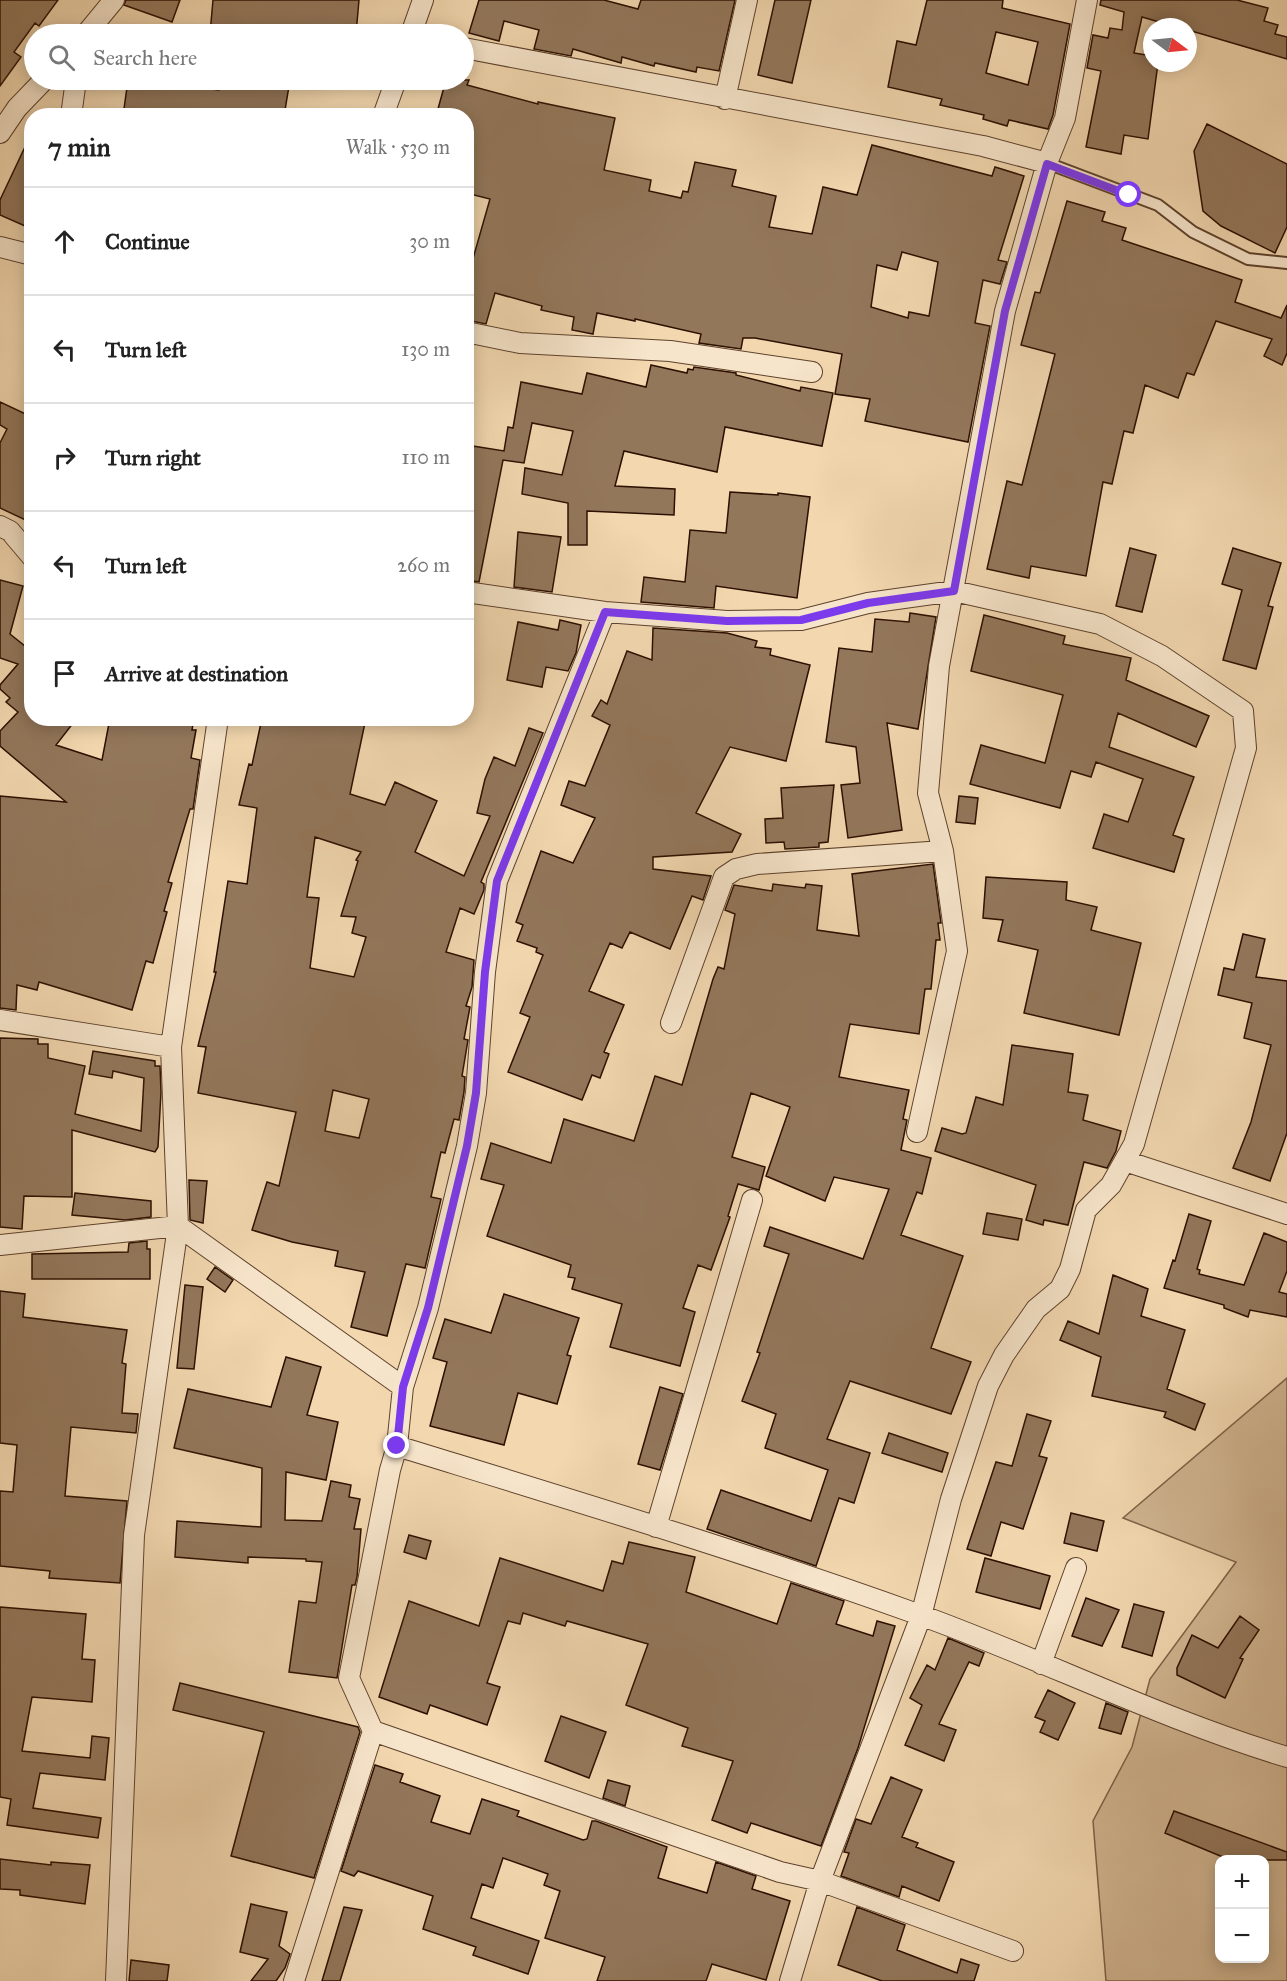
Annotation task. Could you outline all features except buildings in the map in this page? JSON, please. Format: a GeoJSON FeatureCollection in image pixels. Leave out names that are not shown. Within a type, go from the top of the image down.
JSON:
{"type":"FeatureCollection","features":[{"type":"Feature","properties":{"kind":"street"},"geometry":{"type":"LineString","coordinates":[[94,24],[114,0]]}},
{"type":"Feature","properties":{"kind":"street"},"geometry":{"type":"LineString","coordinates":[[415,24],[423,0]]}},
{"type":"Feature","properties":{"kind":"street"},"geometry":{"type":"LineString","coordinates":[[725,99],[747,0]]}},
{"type":"Feature","properties":{"kind":"street"},"geometry":{"type":"LineString","coordinates":[[917,1132],[957,951],[943,851],[928,793],[939,666],[1005,311],[1047,164],[1065,118],[1087,0]]}},
{"type":"Feature","properties":{"kind":"street"},"geometry":{"type":"LineString","coordinates":[[474,50],[983,146],[1047,164]]}},
{"type":"Feature","properties":{"kind":"street"},"geometry":{"type":"LineString","coordinates":[[0,133],[17,108],[34,90]]}},
{"type":"Feature","properties":{"kind":"street"},"geometry":{"type":"LineString","coordinates":[[72,108],[75,90]]}},
{"type":"Feature","properties":{"kind":"street"},"geometry":{"type":"LineString","coordinates":[[386,108],[392,90]]}},
{"type":"Feature","properties":{"kind":"street"},"geometry":{"type":"LineString","coordinates":[[0,247],[24,253]]}},
{"type":"Feature","properties":{"kind":"street"},"geometry":{"type":"LineString","coordinates":[[474,334],[520,343],[670,351],[812,372]]}},
{"type":"Feature","properties":{"kind":"street"},"geometry":{"type":"LineString","coordinates":[[0,525],[10,531],[24,548]]}},
{"type":"Feature","properties":{"kind":"street"},"geometry":{"type":"LineString","coordinates":[[474,593],[605,612],[727,621],[801,620],[868,603],[954,591],[1100,624],[1162,656],[1243,711],[1246,748],[1134,1143],[1111,1185],[1086,1210],[1070,1269],[1060,1289],[1036,1309],[1004,1355],[988,1386],[951,1499],[921,1616],[820,1881],[790,1981]]}},
{"type":"Feature","properties":{"kind":"street"},"geometry":{"type":"LineString","coordinates":[[294,1981],[373,1731],[349,1678],[390,1470],[397,1446],[403,1387],[428,1308],[467,1146],[476,1093],[485,972],[497,881],[605,612]]}},
{"type":"Feature","properties":{"kind":"street"},"geometry":{"type":"LineString","coordinates":[[116,1981],[134,1535],[178,1226],[171,1047],[217,726]]}},
{"type":"Feature","properties":{"kind":"street"},"geometry":{"type":"LineString","coordinates":[[671,1023],[724,877],[736,869],[757,864],[943,851]]}},
{"type":"Feature","properties":{"kind":"street"},"geometry":{"type":"LineString","coordinates":[[0,1020],[171,1047]]}},
{"type":"Feature","properties":{"kind":"street"},"geometry":{"type":"LineString","coordinates":[[1125,1161],[1287,1214]]}},
{"type":"Feature","properties":{"kind":"street"},"geometry":{"type":"LineString","coordinates":[[656,1527],[752,1200]]}},
{"type":"Feature","properties":{"kind":"street"},"geometry":{"type":"LineString","coordinates":[[0,1245],[178,1226],[403,1387]]}},
{"type":"Feature","properties":{"kind":"street"},"geometry":{"type":"LineString","coordinates":[[397,1446],[656,1527],[921,1616],[1227,1739],[1287,1757]]}},
{"type":"Feature","properties":{"kind":"street"},"geometry":{"type":"LineString","coordinates":[[1041,1664],[1076,1568]]}},
{"type":"Feature","properties":{"kind":"street"},"geometry":{"type":"LineString","coordinates":[[373,1731],[780,1872],[820,1881],[1013,1951]]}},
{"type":"Feature","properties":{"kind":"lane"},"geometry":{"type":"LineString","coordinates":[[1047,164],[1158,205],[1193,232],[1248,259],[1287,262]]}},
{"type":"Feature","properties":{"kind":"shaded area"},"geometry":{"type":"Polygon","coordinates":[[[1287,1378],[1287,1981],[1106,1981],[1093,1821],[1132,1747],[1150,1679],[1236,1562],[1123,1518],[1287,1378]]]}},
{"type":"Feature","properties":{"kind":"route"},"geometry":{"type":"LineString","coordinates":[[397,1446],[403,1387],[428,1308],[467,1146],[476,1093],[485,972],[497,881],[605,612],[727,621],[801,620],[868,603],[954,591],[1005,311],[1047,164],[1129,195]]}}]}
